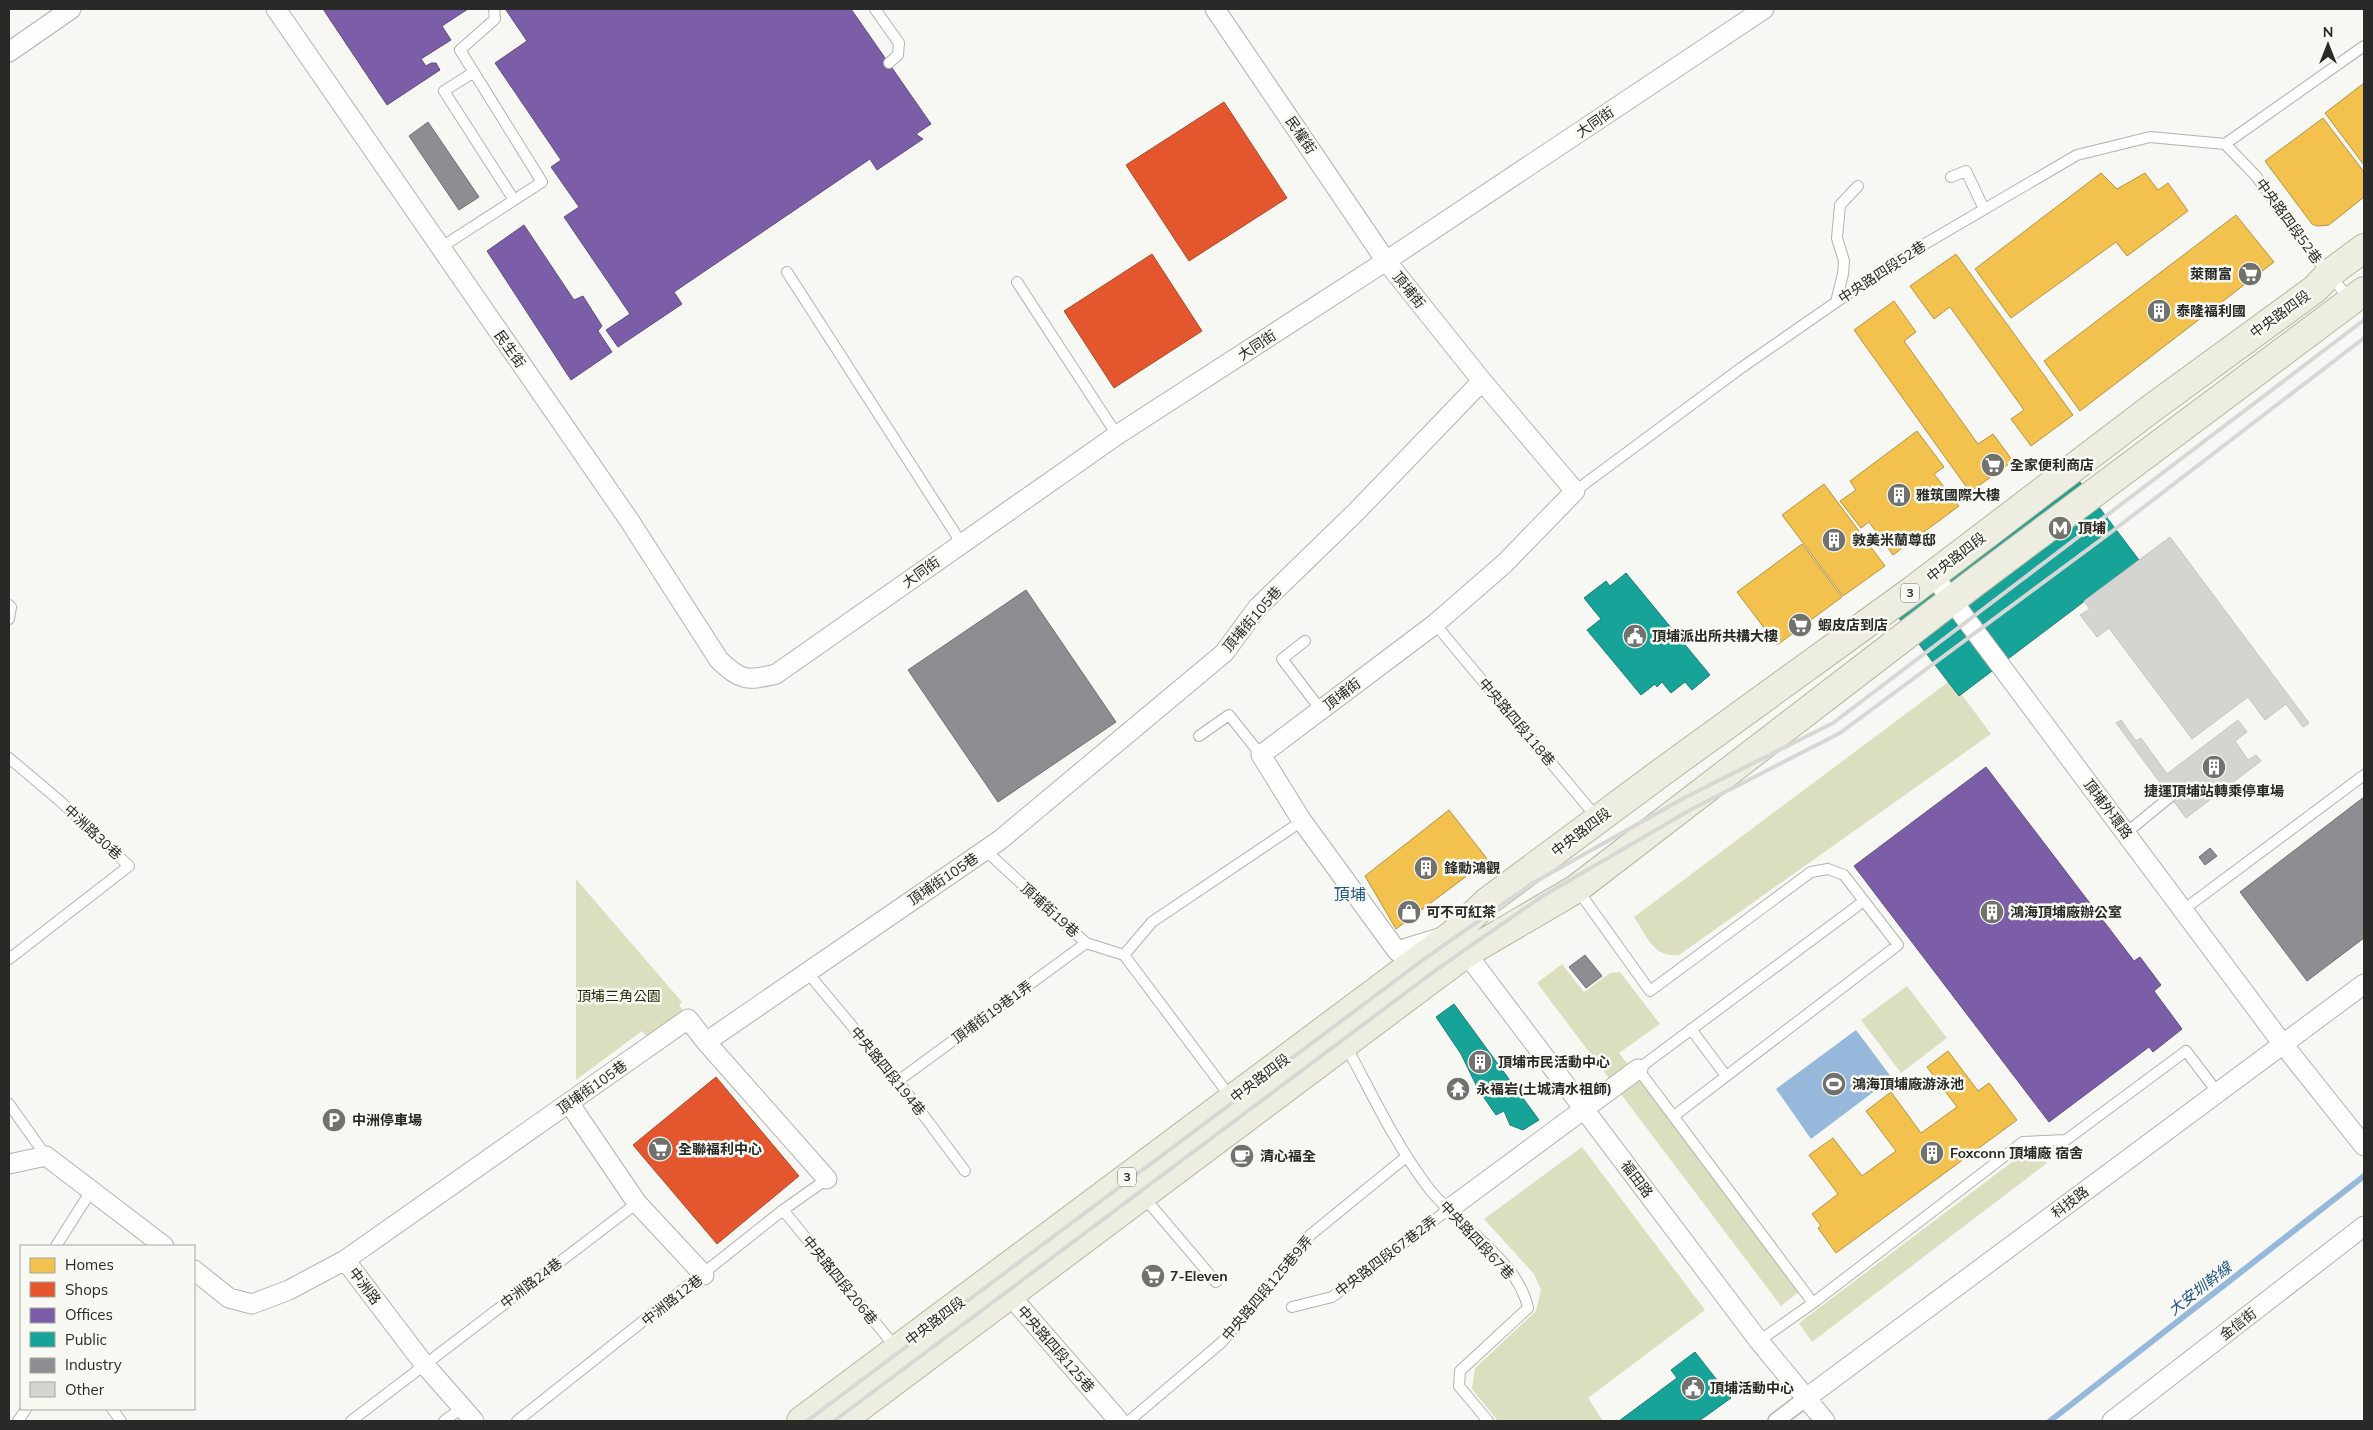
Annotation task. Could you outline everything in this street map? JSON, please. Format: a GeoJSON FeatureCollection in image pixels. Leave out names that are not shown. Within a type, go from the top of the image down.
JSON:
{"type":"FeatureCollection","features":[{"type":"Feature","properties":{"kind":"main road","name":"中央路四段"},"geometry":{"type":"LineString","coordinates":[[1002,1286],[1144,1196],[1238,1109],[1344,1044],[1459,944],[1488,901],[1933,575],[2152,408],[2315,289],[2329,274],[2364,248]]}},
{"type":"Feature","properties":{"kind":"main road","name":"中央路四段"},"geometry":{"type":"LineString","coordinates":[[801,1421],[905,1359],[1459,944],[1576,889],[1953,599],[2357,296]]}},
{"type":"Feature","properties":{"kind":"main road","name":"中央路四段"},"geometry":{"type":"LineString","coordinates":[[841,1421],[905,1359]]}},
{"type":"Feature","properties":{"kind":"street"},"geometry":{"type":"LineString","coordinates":[[9,52],[71,9]]}},
{"type":"Feature","properties":{"kind":"street","name":"民生街"},"geometry":{"type":"LineString","coordinates":[[276,9],[629,520],[719,660],[735,674],[750,680]]}},
{"type":"Feature","properties":{"kind":"street","name":"民權街"},"geometry":{"type":"LineString","coordinates":[[1215,9],[1386,262]]}},
{"type":"Feature","properties":{"kind":"street","name":"大同街"},"geometry":{"type":"LineString","coordinates":[[750,680],[776,674],[1116,435],[1386,262],[1764,9]]}},
{"type":"Feature","properties":{"kind":"street","name":"頂埔街"},"geometry":{"type":"LineString","coordinates":[[1261,755],[1435,624],[1505,563],[1575,491],[1482,381],[1386,262]]}},
{"type":"Feature","properties":{"kind":"street","name":"頂埔街105巷"},"geometry":{"type":"LineString","coordinates":[[345,1260],[688,1019],[706,1042],[984,850],[1224,653],[1258,607],[1356,512],[1482,381]]}},
{"type":"Feature","properties":{"kind":"street","name":"頂埔外環路"},"geometry":{"type":"LineString","coordinates":[[1933,575],[1953,599],[2282,1043],[2364,1146]]}},
{"type":"Feature","properties":{"kind":"street"},"geometry":{"type":"LineString","coordinates":[[1261,755],[1302,821],[1397,951],[1459,944]]}},
{"type":"Feature","properties":{"kind":"street","name":"福田路"},"geometry":{"type":"LineString","coordinates":[[1459,944],[1759,1341],[1825,1421]]}},
{"type":"Feature","properties":{"kind":"street","name":"科技路"},"geometry":{"type":"LineString","coordinates":[[1776,1421],[2282,1043],[2364,984]]}},
{"type":"Feature","properties":{"kind":"street"},"geometry":{"type":"LineString","coordinates":[[706,1042],[827,1179]]}},
{"type":"Feature","properties":{"kind":"street"},"geometry":{"type":"LineString","coordinates":[[1449,1209],[1638,1069]]}},
{"type":"Feature","properties":{"kind":"street"},"geometry":{"type":"LineString","coordinates":[[569,1103],[637,1203],[704,1275]]}},
{"type":"Feature","properties":{"kind":"street"},"geometry":{"type":"LineString","coordinates":[[9,1164],[46,1156],[161,1245]]}},
{"type":"Feature","properties":{"kind":"street","name":"金信街"},"geometry":{"type":"LineString","coordinates":[[2112,1421],[2364,1226]]}},
{"type":"Feature","properties":{"kind":"street","name":"中洲路"},"geometry":{"type":"LineString","coordinates":[[195,1271],[228,1298],[252,1304],[289,1290],[345,1260],[424,1364],[468,1414]]}},
{"type":"Feature","properties":{"kind":"street","name":"中央路四段125巷"},"geometry":{"type":"LineString","coordinates":[[1002,1286],[1119,1421]]}},
{"type":"Feature","properties":{"kind":"lane"},"geometry":{"type":"LineString","coordinates":[[440,248],[542,182],[460,50],[495,19],[494,9]]}},
{"type":"Feature","properties":{"kind":"lane"},"geometry":{"type":"LineString","coordinates":[[875,9],[900,43],[898,55],[889,63]]}},
{"type":"Feature","properties":{"kind":"lane"},"geometry":{"type":"LineString","coordinates":[[2225,144],[2364,47]]}},
{"type":"Feature","properties":{"kind":"lane"},"geometry":{"type":"LineString","coordinates":[[474,72],[444,92],[514,200]]}},
{"type":"Feature","properties":{"kind":"lane","name":"中央路四段52巷"},"geometry":{"type":"LineString","coordinates":[[1575,491],[1741,368],[1894,262],[2077,154],[2150,137],[2225,144],[2256,176],[2329,274],[2357,296]]}},
{"type":"Feature","properties":{"kind":"lane"},"geometry":{"type":"LineString","coordinates":[[1951,177],[1966,171],[1984,209]]}},
{"type":"Feature","properties":{"kind":"lane"},"geometry":{"type":"LineString","coordinates":[[1836,302],[1844,262],[1837,238],[1840,205],[1858,186]]}},
{"type":"Feature","properties":{"kind":"lane"},"geometry":{"type":"LineString","coordinates":[[787,272],[962,544]]}},
{"type":"Feature","properties":{"kind":"lane"},"geometry":{"type":"LineString","coordinates":[[1017,282],[1116,435]]}},
{"type":"Feature","properties":{"kind":"lane"},"geometry":{"type":"LineString","coordinates":[[9,605],[11,607],[9,618]]}},
{"type":"Feature","properties":{"kind":"lane","name":"中央路四段118巷"},"geometry":{"type":"LineString","coordinates":[[1435,624],[1598,820]]}},
{"type":"Feature","properties":{"kind":"lane"},"geometry":{"type":"LineString","coordinates":[[1305,641],[1282,659],[1321,710]]}},
{"type":"Feature","properties":{"kind":"lane"},"geometry":{"type":"LineString","coordinates":[[1199,736],[1229,715],[1261,755]]}},
{"type":"Feature","properties":{"kind":"lane","name":"中洲路30巷"},"geometry":{"type":"LineString","coordinates":[[9,758],[129,866],[9,959]]}},
{"type":"Feature","properties":{"kind":"lane"},"geometry":{"type":"LineString","coordinates":[[2183,910],[2364,775]]}},
{"type":"Feature","properties":{"kind":"lane"},"geometry":{"type":"LineString","coordinates":[[2126,833],[2170,797]]}},
{"type":"Feature","properties":{"kind":"lane"},"geometry":{"type":"LineString","coordinates":[[1238,1109],[1124,955],[1152,922],[1302,821]]}},
{"type":"Feature","properties":{"kind":"lane","name":"頂埔街19巷"},"geometry":{"type":"LineString","coordinates":[[984,850],[1086,943],[1124,955]]}},
{"type":"Feature","properties":{"kind":"lane"},"geometry":{"type":"LineString","coordinates":[[1576,889],[1650,991],[1811,872],[1828,869],[1844,875],[1898,945],[1674,1116]]}},
{"type":"Feature","properties":{"kind":"lane"},"geometry":{"type":"LineString","coordinates":[[1813,1303],[1638,1069],[1864,901]]}},
{"type":"Feature","properties":{"kind":"lane","name":"頂埔街19巷1弄"},"geometry":{"type":"LineString","coordinates":[[898,1081],[1086,943]]}},
{"type":"Feature","properties":{"kind":"lane","name":"中央路四段194巷"},"geometry":{"type":"LineString","coordinates":[[807,972],[898,1081],[966,1171]]}},
{"type":"Feature","properties":{"kind":"lane"},"geometry":{"type":"LineString","coordinates":[[1691,1029],[1726,1076]]}},
{"type":"Feature","properties":{"kind":"lane","name":"中央路四段67巷"},"geometry":{"type":"LineString","coordinates":[[1344,1044],[1406,1157],[1429,1189],[1508,1268],[1525,1295],[1528,1308],[1460,1371],[1459,1386],[1488,1421]]}},
{"type":"Feature","properties":{"kind":"lane"},"geometry":{"type":"LineString","coordinates":[[1759,1341],[1813,1303],[2023,1142],[2066,1140],[2186,1052],[2218,1092]]}},
{"type":"Feature","properties":{"kind":"lane"},"geometry":{"type":"LineString","coordinates":[[9,1104],[46,1156]]}},
{"type":"Feature","properties":{"kind":"lane","name":"中央路四段125巷9弄"},"geometry":{"type":"LineString","coordinates":[[1129,1421],[1222,1342],[1309,1236],[1406,1157]]}},
{"type":"Feature","properties":{"kind":"lane","name":"中洲路12巷"},"geometry":{"type":"LineString","coordinates":[[517,1421],[704,1275],[783,1210],[827,1179]]}},
{"type":"Feature","properties":{"kind":"lane"},"geometry":{"type":"LineString","coordinates":[[57,1245],[91,1190]]}},
{"type":"Feature","properties":{"kind":"lane"},"geometry":{"type":"LineString","coordinates":[[1144,1196],[1216,1282]]}},
{"type":"Feature","properties":{"kind":"lane","name":"中洲路24巷"},"geometry":{"type":"LineString","coordinates":[[351,1421],[637,1203]]}},
{"type":"Feature","properties":{"kind":"lane","name":"中央路四段67巷2弄"},"geometry":{"type":"LineString","coordinates":[[1292,1307],[1332,1298],[1449,1209]]}},
{"type":"Feature","properties":{"kind":"lane","name":"中央路四段206巷"},"geometry":{"type":"LineString","coordinates":[[783,1210],[905,1359]]}},
{"type":"Feature","properties":{"kind":"lane"},"geometry":{"type":"LineString","coordinates":[[18,1421],[25,1410]]}},
{"type":"Feature","properties":{"kind":"lane"},"geometry":{"type":"LineString","coordinates":[[113,1410],[121,1421]]}},
{"type":"Feature","properties":{"kind":"lane"},"geometry":{"type":"LineString","coordinates":[[444,1421],[468,1414]]}},
{"type":"Feature","properties":{"kind":"green space"},"geometry":{"type":"Polygon","coordinates":[[[1951,680],[1991,734],[1679,955],[1663,953],[1652,944],[1634,917],[1951,680]]]}},
{"type":"Feature","properties":{"kind":"green space","name":"頂埔三角公園"},"geometry":{"type":"Polygon","coordinates":[[[576,879],[682,1002],[679,1005],[683,1010],[648,1038],[642,1031],[576,1080],[576,879]]]}},
{"type":"Feature","properties":{"kind":"green space"},"geometry":{"type":"Polygon","coordinates":[[[1562,964],[1584,992],[1610,973],[1620,972],[1660,1024],[1619,1053],[1800,1291],[1781,1306],[1537,983],[1562,964]]]}},
{"type":"Feature","properties":{"kind":"green space"},"geometry":{"type":"Polygon","coordinates":[[[1907,986],[1947,1038],[1901,1073],[1861,1020],[1907,986]]]}},
{"type":"Feature","properties":{"kind":"green space"},"geometry":{"type":"Polygon","coordinates":[[[1582,1147],[1705,1310],[1588,1398],[1603,1421],[1498,1421],[1472,1389],[1475,1368],[1536,1311],[1541,1290],[1534,1274],[1484,1219],[1582,1147]]]}},
{"type":"Feature","properties":{"kind":"green space"},"geometry":{"type":"Polygon","coordinates":[[[2032,1147],[2047,1163],[1812,1342],[1799,1323],[2032,1147]]]}},
{"type":"Feature","properties":{"kind":"water","name":"鴻海頂埔廠游泳池"},"geometry":{"type":"Polygon","coordinates":[[[1856,1030],[1892,1078],[1811,1139],[1776,1089],[1856,1030]]]}},
{"type":"Feature","properties":{"kind":"building: Homes"},"geometry":{"type":"Polygon","coordinates":[[[2364,83],[2364,165],[2325,113],[2364,83]]]}},
{"type":"Feature","properties":{"kind":"building: Homes"},"geometry":{"type":"Polygon","coordinates":[[[2323,118],[2364,172],[2364,197],[2329,225],[2317,226],[2312,224],[2265,161],[2323,118]]]}},
{"type":"Feature","properties":{"kind":"building: Homes"},"geometry":{"type":"Polygon","coordinates":[[[2101,173],[2117,189],[2145,173],[2158,190],[2168,183],[2188,211],[2127,256],[2116,242],[2011,318],[1975,269],[2101,173]]]}},
{"type":"Feature","properties":{"kind":"building: Homes","name":"泰隆福利國"},"geometry":{"type":"Polygon","coordinates":[[[2236,215],[2274,262],[2080,411],[2044,361],[2236,215]]]}},
{"type":"Feature","properties":{"kind":"building: Homes"},"geometry":{"type":"Polygon","coordinates":[[[1956,254],[2073,415],[2031,446],[2011,419],[2024,410],[1950,307],[1934,319],[1910,286],[1956,254]]]}},
{"type":"Feature","properties":{"kind":"building: Homes"},"geometry":{"type":"Polygon","coordinates":[[[1894,301],[1916,332],[1904,341],[1978,444],[1993,434],[2013,461],[1970,492],[1854,330],[1894,301]]]}},
{"type":"Feature","properties":{"kind":"building: Homes","name":"雅筑國際大樓"},"geometry":{"type":"Polygon","coordinates":[[[1917,431],[1944,467],[1934,474],[1959,506],[1893,555],[1869,522],[1861,528],[1840,501],[1856,490],[1850,481],[1917,431]]]}},
{"type":"Feature","properties":{"kind":"building: Homes","name":"敦美米蘭尊邸"},"geometry":{"type":"Polygon","coordinates":[[[1824,484],[1885,566],[1843,596],[1782,515],[1824,484]]]}},
{"type":"Feature","properties":{"kind":"building: Homes"},"geometry":{"type":"Polygon","coordinates":[[[1802,544],[1842,597],[1777,645],[1737,592],[1802,544]]]}},
{"type":"Feature","properties":{"kind":"building: Homes","name":"鋒勳鴻觀"},"geometry":{"type":"Polygon","coordinates":[[[1449,810],[1488,860],[1396,929],[1365,876],[1449,810]]]}},
{"type":"Feature","properties":{"kind":"building: Homes","name":"Foxconn 頂埔廠 宿舍"},"geometry":{"type":"Polygon","coordinates":[[[1948,1051],[1978,1091],[1989,1083],[2017,1120],[1836,1253],[1818,1228],[1821,1226],[1812,1214],[1838,1194],[1809,1155],[1833,1138],[1862,1176],[1896,1151],[1866,1111],[1891,1092],[1921,1133],[1957,1107],[1927,1067],[1948,1051]]]}},
{"type":"Feature","properties":{"kind":"building: Shops"},"geometry":{"type":"Polygon","coordinates":[[[1224,102],[1287,198],[1189,261],[1126,165],[1224,102]]]}},
{"type":"Feature","properties":{"kind":"building: Shops"},"geometry":{"type":"Polygon","coordinates":[[[1152,254],[1202,331],[1114,388],[1064,311],[1152,254]]]}},
{"type":"Feature","properties":{"kind":"building: Shops"},"geometry":{"type":"Polygon","coordinates":[[[716,1077],[799,1176],[717,1244],[633,1145],[716,1077]]]}},
{"type":"Feature","properties":{"kind":"building: Offices"},"geometry":{"type":"Polygon","coordinates":[[[323,9],[468,9],[442,26],[451,40],[421,59],[426,66],[436,63],[440,70],[387,105],[323,9]]]}},
{"type":"Feature","properties":{"kind":"building: Offices"},"geometry":{"type":"Polygon","coordinates":[[[851,9],[931,124],[916,134],[923,139],[877,170],[870,159],[674,292],[682,304],[618,347],[606,330],[630,314],[564,217],[579,207],[551,167],[561,160],[495,63],[527,41],[506,10],[851,9]]]}},
{"type":"Feature","properties":{"kind":"building: Offices"},"geometry":{"type":"Polygon","coordinates":[[[524,225],[574,300],[583,296],[602,326],[598,331],[612,352],[571,380],[487,251],[524,225]]]}},
{"type":"Feature","properties":{"kind":"building: Offices","name":"鴻海頂埔廠辦公室"},"geometry":{"type":"Polygon","coordinates":[[[1986,767],[2134,961],[2140,957],[2161,985],[2154,991],[2182,1029],[2153,1052],[2149,1047],[2049,1122],[1854,866],[1986,767]]]}},
{"type":"Feature","properties":{"kind":"building: Public"},"geometry":{"type":"Polygon","coordinates":[[[2080,482],[2139,560],[1959,696],[1899,618],[2080,482]]]}},
{"type":"Feature","properties":{"kind":"building: Public","name":"頂埔派出所共構大樓"},"geometry":{"type":"Polygon","coordinates":[[[1626,573],[1710,675],[1692,690],[1685,682],[1671,693],[1662,682],[1657,687],[1655,684],[1641,695],[1587,630],[1601,619],[1584,598],[1606,581],[1610,586],[1626,573]]]}},
{"type":"Feature","properties":{"kind":"building: Public","name":"頂埔市民活動中心"},"geometry":{"type":"Polygon","coordinates":[[[1454,1004],[1539,1120],[1523,1130],[1510,1125],[1504,1111],[1496,1115],[1478,1089],[1461,1054],[1436,1017],[1454,1004]]]}},
{"type":"Feature","properties":{"kind":"building: Public","name":"頂埔活動中心"},"geometry":{"type":"Polygon","coordinates":[[[1695,1352],[1731,1398],[1699,1421],[1619,1421],[1677,1378],[1671,1370],[1695,1352]]]}},
{"type":"Feature","properties":{"kind":"building: Industry"},"geometry":{"type":"Polygon","coordinates":[[[428,122],[479,197],[459,210],[409,136],[428,122]]]}},
{"type":"Feature","properties":{"kind":"building: Industry"},"geometry":{"type":"Polygon","coordinates":[[[1026,590],[1116,722],[998,802],[908,670],[1026,590]]]}},
{"type":"Feature","properties":{"kind":"building: Industry"},"geometry":{"type":"Polygon","coordinates":[[[2364,797],[2364,938],[2307,981],[2240,892],[2364,797]]]}},
{"type":"Feature","properties":{"kind":"building: Industry"},"geometry":{"type":"Polygon","coordinates":[[[2210,848],[2217,856],[2205,865],[2199,857],[2210,848]]]}},
{"type":"Feature","properties":{"kind":"building: Industry"},"geometry":{"type":"Polygon","coordinates":[[[1585,955],[1602,976],[1586,988],[1569,967],[1585,955]]]}},
{"type":"Feature","properties":{"kind":"building: Other"},"geometry":{"type":"Polygon","coordinates":[[[2170,537],[2309,723],[2303,727],[2286,704],[2265,720],[2248,697],[2192,739],[2109,628],[2097,637],[2080,615],[2090,609],[2084,601],[2170,537]]]}},
{"type":"Feature","properties":{"kind":"building: Other","name":"捷運頂埔站轉乘停車場"},"geometry":{"type":"Polygon","coordinates":[[[2121,720],[2136,741],[2141,738],[2167,774],[2238,720],[2247,732],[2235,741],[2248,760],[2256,755],[2261,761],[2186,818],[2116,723],[2121,720]]]}},
{"type":"Feature","properties":{"kind":"waterway","name":"大安圳幹線"},"geometry":{"type":"LineString","coordinates":[[2050,1421],[2364,1176]]}},
{"type":"Feature","properties":{"kind":"railway"},"geometry":{"type":"LineString","coordinates":[[807,1421],[1427,957],[1533,883],[1684,798],[1833,723],[2364,320]]}},
{"type":"Feature","properties":{"kind":"railway"},"geometry":{"type":"LineString","coordinates":[[834,1421],[1436,970],[1541,897],[1690,810],[1840,733],[2110,533],[2364,338]]}},
{"type":"Feature","properties":{"kind":"place","name":"萊爾富"},"geometry":{"type":"Point","coordinates":[2250,274]}},
{"type":"Feature","properties":{"kind":"place","name":"泰隆福利國"},"geometry":{"type":"Point","coordinates":[2159,311]}},
{"type":"Feature","properties":{"kind":"place","name":"全家便利商店"},"geometry":{"type":"Point","coordinates":[1993,465]}},
{"type":"Feature","properties":{"kind":"place","name":"雅筑國際大樓"},"geometry":{"type":"Point","coordinates":[1899,495]}},
{"type":"Feature","properties":{"kind":"place","name":"頂埔"},"geometry":{"type":"Point","coordinates":[2060,528]}},
{"type":"Feature","properties":{"kind":"place","name":"敦美米蘭尊邸"},"geometry":{"type":"Point","coordinates":[1834,540]}},
{"type":"Feature","properties":{"kind":"place","name":"蝦皮店到店"},"geometry":{"type":"Point","coordinates":[1800,625]}},
{"type":"Feature","properties":{"kind":"place","name":"頂埔派出所共構大樓"},"geometry":{"type":"Point","coordinates":[1635,636]}},
{"type":"Feature","properties":{"kind":"place","name":"捷運頂埔站轉乘停車場"},"geometry":{"type":"Point","coordinates":[2214,767]}},
{"type":"Feature","properties":{"kind":"place","name":"鋒勳鴻觀"},"geometry":{"type":"Point","coordinates":[1426,868]}},
{"type":"Feature","properties":{"kind":"place","name":"可不可紅茶"},"geometry":{"type":"Point","coordinates":[1409,912]}},
{"type":"Feature","properties":{"kind":"place","name":"鴻海頂埔廠辦公室"},"geometry":{"type":"Point","coordinates":[1992,912]}},
{"type":"Feature","properties":{"kind":"place","name":"頂埔市民活動中心"},"geometry":{"type":"Point","coordinates":[1480,1062]}},
{"type":"Feature","properties":{"kind":"place","name":"鴻海頂埔廠游泳池"},"geometry":{"type":"Point","coordinates":[1834,1084]}},
{"type":"Feature","properties":{"kind":"place","name":"永福岩(土城清水祖師)"},"geometry":{"type":"Point","coordinates":[1458,1089]}},
{"type":"Feature","properties":{"kind":"place","name":"中洲停車場"},"geometry":{"type":"Point","coordinates":[334,1120]}},
{"type":"Feature","properties":{"kind":"place","name":"全聯福利中心"},"geometry":{"type":"Point","coordinates":[660,1149]}},
{"type":"Feature","properties":{"kind":"place","name":"Foxconn 頂埔廠 宿舍"},"geometry":{"type":"Point","coordinates":[1932,1153]}},
{"type":"Feature","properties":{"kind":"place","name":"清心福全"},"geometry":{"type":"Point","coordinates":[1242,1156]}},
{"type":"Feature","properties":{"kind":"place","name":"7-Eleven"},"geometry":{"type":"Point","coordinates":[1153,1276]}},
{"type":"Feature","properties":{"kind":"place","name":"頂埔活動中心"},"geometry":{"type":"Point","coordinates":[1693,1388]}},
{"type":"Feature","properties":{"kind":"district","name":"頂埔"},"geometry":{"type":"Point","coordinates":[1350,894]}}]}
